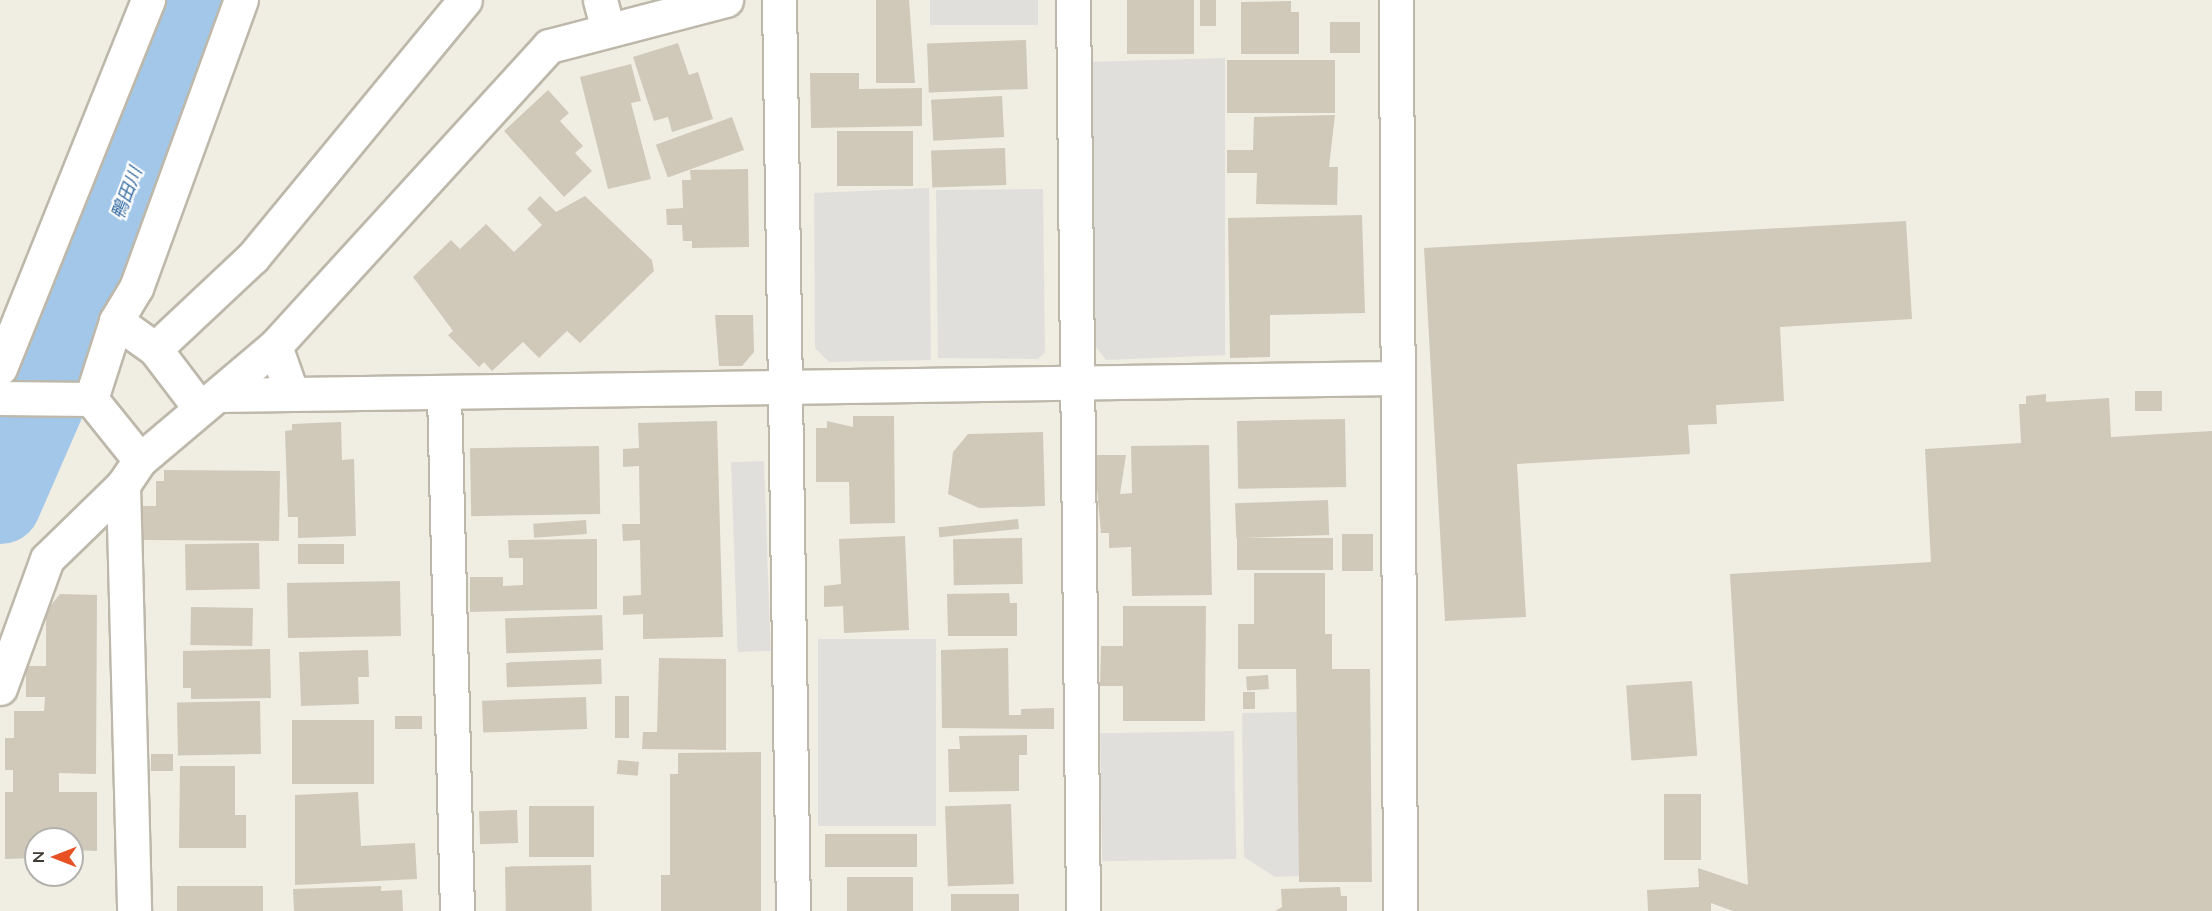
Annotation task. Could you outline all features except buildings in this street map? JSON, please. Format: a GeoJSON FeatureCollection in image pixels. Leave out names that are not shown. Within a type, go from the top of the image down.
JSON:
{"type":"FeatureCollection","features":[{"type":"Feature","properties":{"kind":"street"},"geometry":{"type":"LineString","coordinates":[[0,368],[148,0]]}},
{"type":"Feature","properties":{"kind":"street"},"geometry":{"type":"LineString","coordinates":[[134,911],[131,472],[91,399],[116,321],[136,288],[241,0]]}},
{"type":"Feature","properties":{"kind":"street"},"geometry":{"type":"LineString","coordinates":[[155,349],[253,257],[465,0]]}},
{"type":"Feature","properties":{"kind":"street"},"geometry":{"type":"LineString","coordinates":[[0,688],[47,559],[131,472],[209,401],[275,346],[549,46],[604,15],[726,0]]}},
{"type":"Feature","properties":{"kind":"street"},"geometry":{"type":"LineString","coordinates":[[779,0],[789,386],[794,911]]}},
{"type":"Feature","properties":{"kind":"street"},"geometry":{"type":"LineString","coordinates":[[1073,0],[1074,383],[1083,911]]}},
{"type":"Feature","properties":{"kind":"street"},"geometry":{"type":"LineString","coordinates":[[1396,0],[1400,911]]}},
{"type":"Feature","properties":{"kind":"street"},"geometry":{"type":"LineString","coordinates":[[116,321],[155,349],[209,401],[292,394],[444,394],[789,386],[1396,378]]}},
{"type":"Feature","properties":{"kind":"street"},"geometry":{"type":"LineString","coordinates":[[275,346],[292,394]]}},
{"type":"Feature","properties":{"kind":"street"},"geometry":{"type":"LineString","coordinates":[[444,394],[456,911]]}},
{"type":"Feature","properties":{"kind":"street"},"geometry":{"type":"LineString","coordinates":[[0,398],[91,399]]}},
{"type":"Feature","properties":{"kind":"shaded area"},"geometry":{"type":"Polygon","coordinates":[[[930,0],[1038,0],[1038,25],[930,25],[930,0]]]}},
{"type":"Feature","properties":{"kind":"shaded area"},"geometry":{"type":"Polygon","coordinates":[[[1225,58],[1225,355],[1106,360],[1089,338],[1087,62],[1225,58]]]}},
{"type":"Feature","properties":{"kind":"shaded area"},"geometry":{"type":"Polygon","coordinates":[[[929,188],[931,360],[829,362],[815,348],[814,193],[929,188]]]}},
{"type":"Feature","properties":{"kind":"shaded area"},"geometry":{"type":"Polygon","coordinates":[[[1043,189],[1045,353],[1037,359],[938,358],[936,190],[1043,189]]]}},
{"type":"Feature","properties":{"kind":"shaded area"},"geometry":{"type":"Polygon","coordinates":[[[764,461],[771,651],[738,652],[731,462],[764,461]]]}},
{"type":"Feature","properties":{"kind":"shaded area"},"geometry":{"type":"Polygon","coordinates":[[[818,639],[936,639],[936,826],[818,826],[818,639]]]}},
{"type":"Feature","properties":{"kind":"shaded area"},"geometry":{"type":"Polygon","coordinates":[[[1300,712],[1301,876],[1275,877],[1244,857],[1242,713],[1300,712]]]}},
{"type":"Feature","properties":{"kind":"shaded area"},"geometry":{"type":"Polygon","coordinates":[[[1234,731],[1236,859],[1102,861],[1100,733],[1234,731]]]}},
{"type":"Feature","properties":{"kind":"waterway","name":"鴨田川"},"geometry":{"type":"LineString","coordinates":[[0,503],[74,334],[201,0]]}}]}
